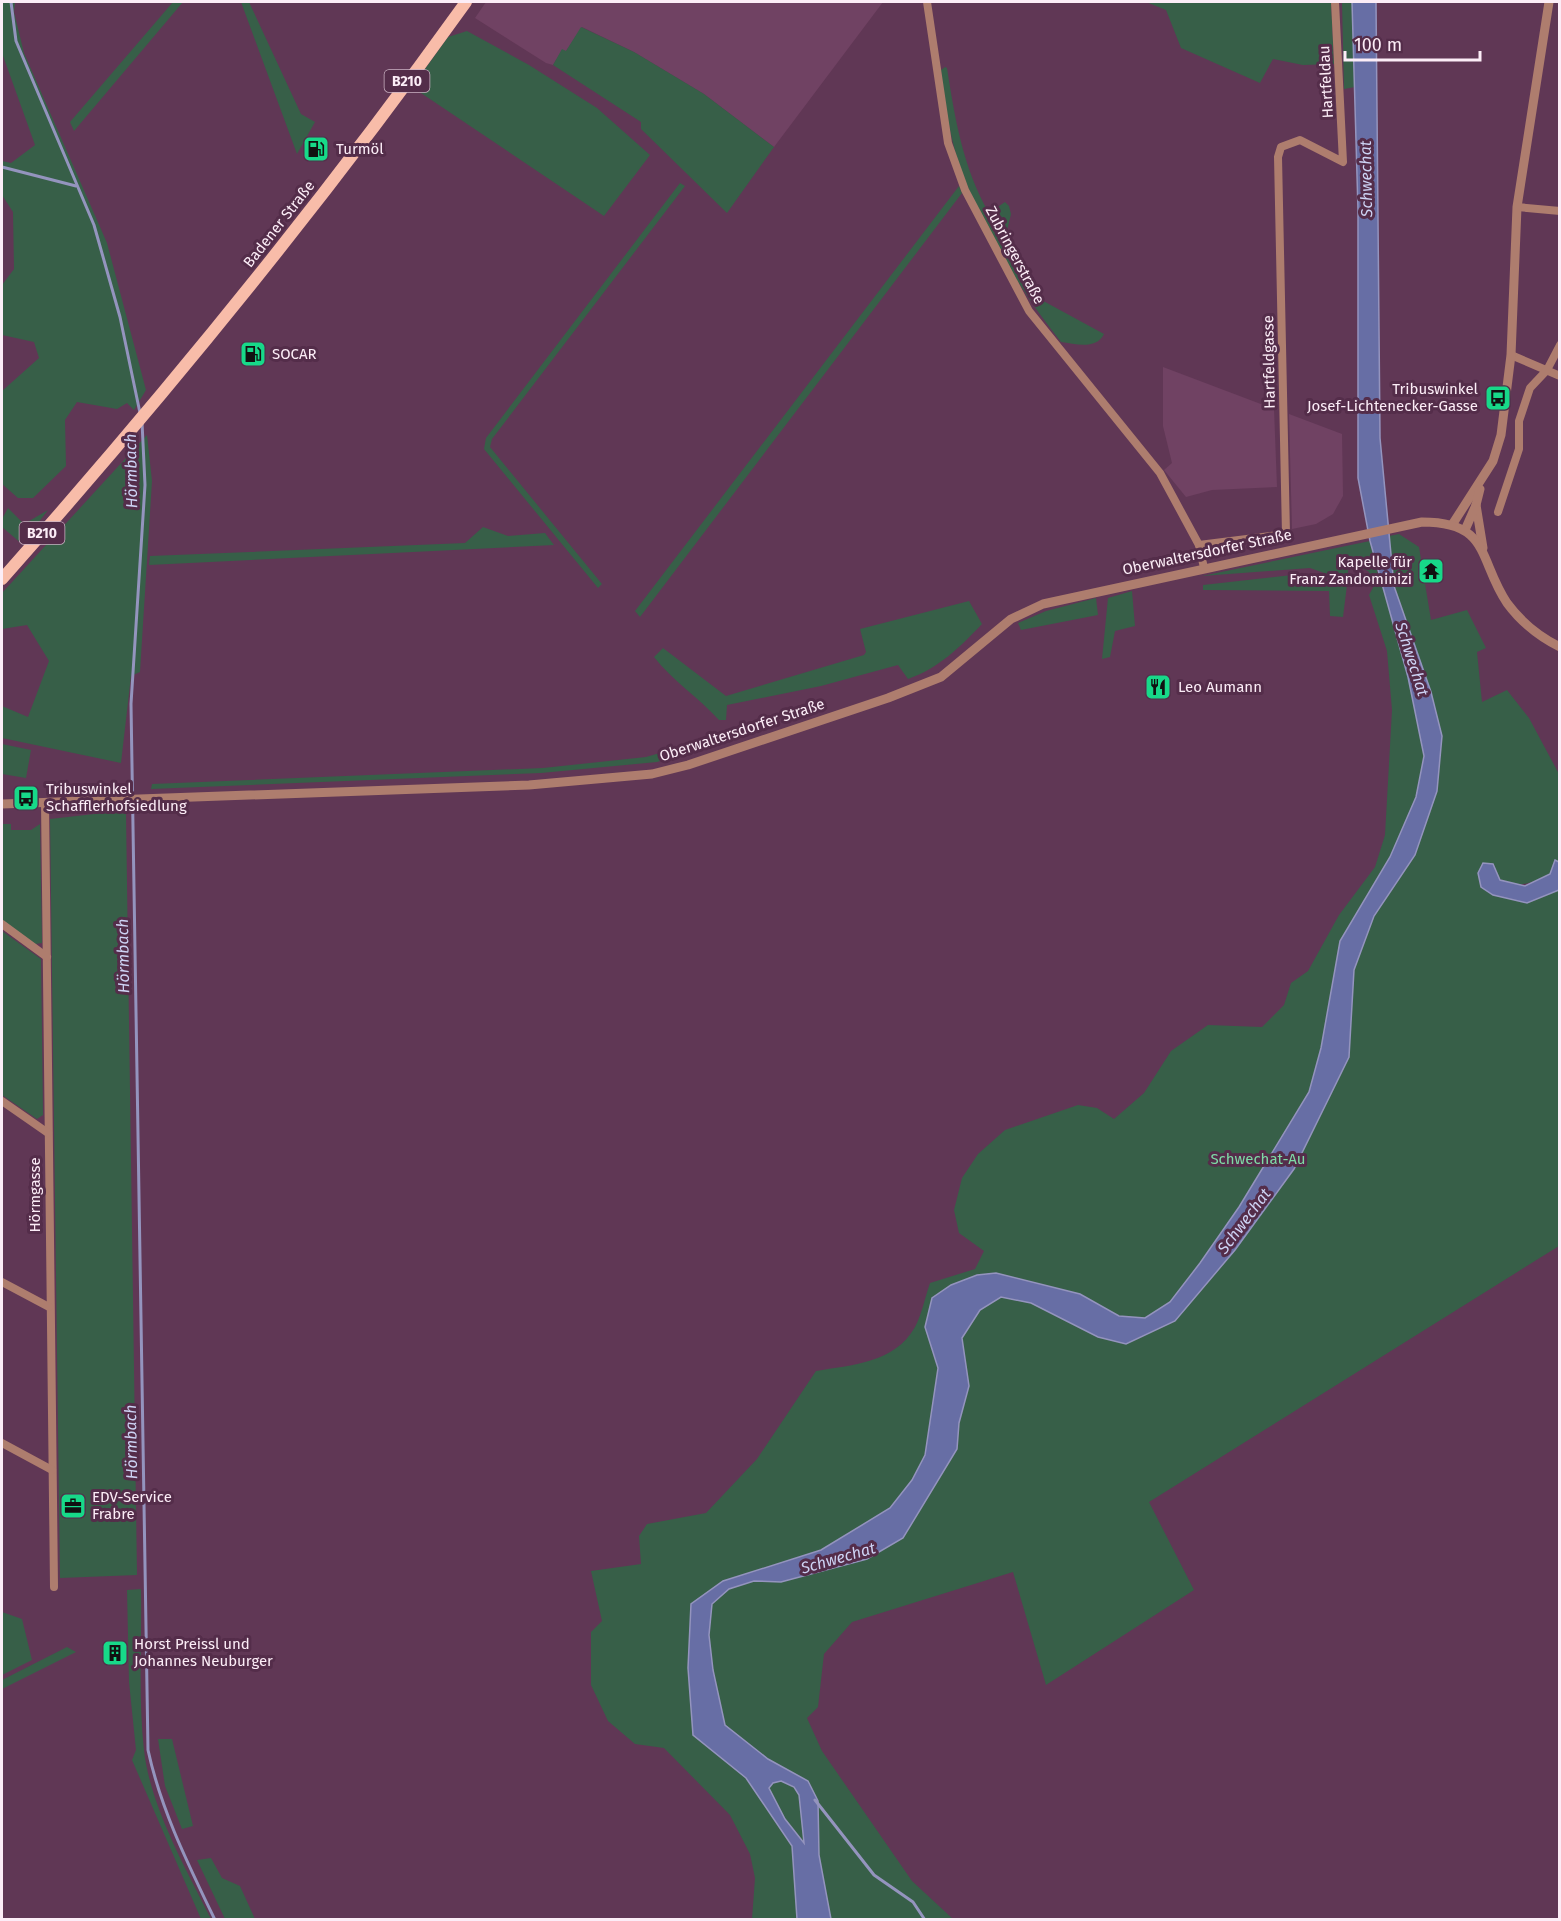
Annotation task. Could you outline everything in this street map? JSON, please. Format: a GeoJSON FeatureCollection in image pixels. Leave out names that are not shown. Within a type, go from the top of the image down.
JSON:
{"type":"FeatureCollection","features":[{"type":"Feature","properties":{"kind":"main road","name":"Badener Straße"},"geometry":{"type":"LineString","coordinates":[[2,577],[153,406],[328,187],[466,2]]}},
{"type":"Feature","properties":{"kind":"street","name":"Zubringerstraße"},"geometry":{"type":"LineString","coordinates":[[927,2],[948,143],[965,190],[1029,311],[1160,473],[1199,546]]}},
{"type":"Feature","properties":{"kind":"street","name":"Hartfeldau"},"geometry":{"type":"LineString","coordinates":[[1335,2],[1343,162]]}},
{"type":"Feature","properties":{"kind":"street"},"geometry":{"type":"LineString","coordinates":[[1452,525],[1481,484],[1493,461],[1501,435],[1511,355],[1517,207],[1549,2]]}},
{"type":"Feature","properties":{"kind":"street","name":"Hartfeldgasse"},"geometry":{"type":"LineString","coordinates":[[1199,546],[1286,534],[1278,157],[1281,147],[1300,140],[1343,162]]}},
{"type":"Feature","properties":{"kind":"street"},"geometry":{"type":"LineString","coordinates":[[1517,207],[1560,211]]}},
{"type":"Feature","properties":{"kind":"street"},"geometry":{"type":"LineString","coordinates":[[1498,512],[1519,449],[1519,421],[1530,388],[1547,370],[1560,345]]}},
{"type":"Feature","properties":{"kind":"street"},"geometry":{"type":"LineString","coordinates":[[1511,355],[1560,376]]}},
{"type":"Feature","properties":{"kind":"street"},"geometry":{"type":"LineString","coordinates":[[1481,484],[1476,505],[1465,530],[1484,553],[1506,601],[1524,624],[1560,647]]}},
{"type":"Feature","properties":{"kind":"street"},"geometry":{"type":"LineString","coordinates":[[1476,505],[1484,553]]}},
{"type":"Feature","properties":{"kind":"street","name":"Oberwaltersdorfer Straße"},"geometry":{"type":"LineString","coordinates":[[2,804],[529,785],[652,774],[688,765],[888,698],[941,677],[1011,619],[1043,604],[1422,522],[1452,525],[1465,530]]}},
{"type":"Feature","properties":{"kind":"street"},"geometry":{"type":"LineString","coordinates":[[1199,546],[1204,568]]}},
{"type":"Feature","properties":{"kind":"street","name":"Hörmgasse"},"geometry":{"type":"LineString","coordinates":[[45,802],[54,1587]]}},
{"type":"Feature","properties":{"kind":"street"},"geometry":{"type":"LineString","coordinates":[[2,924],[47,957]]}},
{"type":"Feature","properties":{"kind":"street"},"geometry":{"type":"LineString","coordinates":[[2,1101],[48,1132]]}},
{"type":"Feature","properties":{"kind":"street"},"geometry":{"type":"LineString","coordinates":[[2,1282],[49,1307]]}},
{"type":"Feature","properties":{"kind":"street"},"geometry":{"type":"LineString","coordinates":[[2,1443],[52,1470]]}},
{"type":"Feature","properties":{"kind":"shaded area"},"geometry":{"type":"Polygon","coordinates":[[[486,2],[883,2],[774,147],[704,94],[634,52],[582,27],[566,51],[562,50],[553,65],[546,63],[475,18],[486,2]]]}},
{"type":"Feature","properties":{"kind":"shaded area"},"geometry":{"type":"Polygon","coordinates":[[[1163,367],[1274,409],[1277,487],[1212,490],[1186,497],[1164,470],[1172,463],[1163,426],[1163,367]]]}},
{"type":"Feature","properties":{"kind":"shaded area"},"geometry":{"type":"Polygon","coordinates":[[[1289,414],[1342,434],[1343,496],[1333,514],[1316,524],[1292,529],[1289,414]]]}},
{"type":"Feature","properties":{"kind":"green space"},"geometry":{"type":"Polygon","coordinates":[[[2,2],[15,2],[14,12],[24,53],[107,243],[146,390],[134,410],[127,403],[117,409],[77,402],[65,420],[66,466],[33,498],[18,498],[2,484],[2,391],[39,358],[34,342],[2,335],[2,285],[14,269],[13,212],[2,195],[2,161],[11,163],[35,145],[2,53],[2,2]]]}},
{"type":"Feature","properties":{"kind":"green space"},"geometry":{"type":"Polygon","coordinates":[[[173,2],[183,2],[74,131],[70,122],[173,2]]]}},
{"type":"Feature","properties":{"kind":"green space"},"geometry":{"type":"Polygon","coordinates":[[[241,2],[249,2],[301,114],[315,122],[297,154],[241,2]]]}},
{"type":"Feature","properties":{"kind":"green space"},"geometry":{"type":"Polygon","coordinates":[[[1146,2],[1331,2],[1334,64],[1303,65],[1273,59],[1260,83],[1181,48],[1166,10],[1146,2]]]}},
{"type":"Feature","properties":{"kind":"green space"},"geometry":{"type":"Polygon","coordinates":[[[1342,2],[1352,2],[1355,87],[1344,89],[1342,2]]]}},
{"type":"Feature","properties":{"kind":"green space"},"geometry":{"type":"Polygon","coordinates":[[[581,27],[634,52],[704,94],[774,147],[727,213],[641,129],[641,122],[553,65],[562,49],[566,51],[581,27]]]}},
{"type":"Feature","properties":{"kind":"green space"},"geometry":{"type":"Polygon","coordinates":[[[467,31],[529,65],[597,108],[650,155],[604,216],[412,87],[448,37],[467,31]]]}},
{"type":"Feature","properties":{"kind":"green space"},"geometry":{"type":"Polygon","coordinates":[[[945,67],[961,143],[980,196],[989,213],[1005,202],[1009,206],[1011,214],[1006,235],[1011,255],[1036,297],[1104,334],[1096,342],[1079,345],[1061,342],[1016,279],[990,234],[968,188],[956,153],[941,70],[945,67]]]}},
{"type":"Feature","properties":{"kind":"green space"},"geometry":{"type":"Polygon","coordinates":[[[680,183],[685,186],[492,439],[490,447],[602,584],[598,588],[484,449],[486,438],[680,183]]]}},
{"type":"Feature","properties":{"kind":"green space"},"geometry":{"type":"Polygon","coordinates":[[[959,186],[962,193],[640,617],[635,611],[959,186]]]}},
{"type":"Feature","properties":{"kind":"green space"},"geometry":{"type":"Polygon","coordinates":[[[147,435],[152,481],[140,672],[131,676],[121,763],[2,738],[2,706],[28,717],[49,661],[27,625],[2,629],[2,593],[147,435]]]}},
{"type":"Feature","properties":{"kind":"green space"},"geometry":{"type":"Polygon","coordinates":[[[8,508],[24,524],[48,510],[22,544],[2,527],[2,519],[8,508]]]}},
{"type":"Feature","properties":{"kind":"green space"},"geometry":{"type":"Polygon","coordinates":[[[483,527],[508,536],[545,533],[554,545],[149,565],[150,556],[465,543],[483,527]]]}},
{"type":"Feature","properties":{"kind":"green space","name":"Schwechat-Au"},"geometry":{"type":"Polygon","coordinates":[[[1399,534],[1419,547],[1431,620],[1467,610],[1486,648],[1477,652],[1482,702],[1507,690],[1529,718],[1559,774],[1559,862],[1555,860],[1550,874],[1530,883],[1515,885],[1509,884],[1496,875],[1478,873],[1526,903],[1559,890],[1559,1246],[1149,1502],[1194,1590],[1046,1685],[1013,1572],[852,1622],[824,1654],[818,1707],[807,1718],[822,1751],[912,1881],[953,1919],[752,1919],[755,1878],[750,1854],[730,1815],[664,1748],[635,1744],[608,1721],[591,1685],[591,1632],[602,1621],[591,1571],[641,1564],[639,1536],[647,1524],[706,1513],[757,1459],[816,1371],[871,1360],[896,1348],[915,1327],[930,1283],[975,1269],[984,1251],[959,1233],[954,1210],[962,1178],[978,1154],[1005,1130],[1078,1105],[1097,1108],[1114,1119],[1144,1093],[1171,1051],[1208,1025],[1262,1027],[1284,1005],[1291,983],[1308,971],[1339,915],[1375,867],[1385,835],[1392,710],[1387,651],[1369,595],[1376,582],[1368,571],[1349,562],[1347,581],[1310,568],[1202,576],[1370,541],[1378,575],[1389,536],[1399,534]]]}},
{"type":"Feature","properties":{"kind":"green space"},"geometry":{"type":"Polygon","coordinates":[[[1301,574],[1347,585],[1343,617],[1330,616],[1329,591],[1203,590],[1203,585],[1301,574]]]}},
{"type":"Feature","properties":{"kind":"green space"},"geometry":{"type":"Polygon","coordinates":[[[1132,591],[1135,626],[1115,631],[1110,657],[1102,659],[1108,598],[1132,591]]]}},
{"type":"Feature","properties":{"kind":"green space"},"geometry":{"type":"Polygon","coordinates":[[[1096,598],[1098,615],[1021,630],[1018,623],[1046,611],[1096,598]]]}},
{"type":"Feature","properties":{"kind":"green space"},"geometry":{"type":"Polygon","coordinates":[[[969,601],[982,624],[948,656],[919,674],[908,679],[898,665],[821,686],[727,705],[726,720],[719,720],[654,657],[663,648],[726,696],[864,655],[866,652],[860,629],[969,601]]]}},
{"type":"Feature","properties":{"kind":"green space"},"geometry":{"type":"Polygon","coordinates":[[[715,737],[715,744],[657,762],[541,773],[151,789],[152,784],[543,768],[646,757],[715,737]]]}},
{"type":"Feature","properties":{"kind":"green space"},"geometry":{"type":"Polygon","coordinates":[[[2,744],[31,750],[26,778],[2,774],[2,744]]]}},
{"type":"Feature","properties":{"kind":"green space"},"geometry":{"type":"Polygon","coordinates":[[[112,812],[126,814],[137,1575],[60,1578],[50,819],[112,812]]]}},
{"type":"Feature","properties":{"kind":"green space"},"geometry":{"type":"Polygon","coordinates":[[[2,824],[11,824],[11,830],[31,830],[40,824],[42,943],[35,944],[2,920],[2,824]]]}},
{"type":"Feature","properties":{"kind":"green space"},"geometry":{"type":"Polygon","coordinates":[[[2,931],[41,959],[43,1115],[37,1119],[2,1095],[2,931]]]}},
{"type":"Feature","properties":{"kind":"green space"},"geometry":{"type":"Polygon","coordinates":[[[141,1589],[141,1710],[148,1771],[153,1793],[170,1837],[211,1919],[201,1919],[132,1760],[136,1750],[129,1682],[127,1590],[141,1589]]]}},
{"type":"Feature","properties":{"kind":"green space"},"geometry":{"type":"Polygon","coordinates":[[[2,1612],[22,1619],[32,1660],[2,1675],[2,1612]]]}},
{"type":"Feature","properties":{"kind":"green space"},"geometry":{"type":"Polygon","coordinates":[[[67,1647],[76,1652],[2,1689],[2,1680],[67,1647]]]}},
{"type":"Feature","properties":{"kind":"green space"},"geometry":{"type":"Polygon","coordinates":[[[158,1739],[172,1739],[193,1826],[182,1829],[165,1786],[158,1739]]]}},
{"type":"Feature","properties":{"kind":"green space"},"geometry":{"type":"Polygon","coordinates":[[[211,1858],[222,1878],[240,1886],[255,1919],[225,1919],[197,1860],[211,1858]]]}},
{"type":"Feature","properties":{"kind":"water","name":"Schwechat"},"geometry":{"type":"Polygon","coordinates":[[[1352,2],[1376,2],[1380,438],[1394,586],[1431,692],[1442,736],[1437,791],[1415,855],[1374,916],[1354,970],[1349,1057],[1294,1169],[1235,1250],[1175,1321],[1126,1344],[1098,1337],[1031,1303],[1001,1297],[980,1310],[962,1338],[969,1386],[959,1423],[957,1449],[903,1538],[867,1559],[781,1582],[754,1581],[729,1589],[712,1604],[709,1635],[713,1670],[725,1725],[768,1759],[808,1781],[818,1801],[819,1855],[831,1919],[797,1919],[792,1846],[746,1778],[693,1735],[688,1668],[691,1604],[723,1581],[821,1550],[890,1508],[912,1480],[925,1455],[938,1368],[925,1327],[932,1298],[951,1285],[977,1275],[996,1273],[1080,1294],[1119,1316],[1145,1318],[1170,1302],[1239,1207],[1309,1092],[1321,1048],[1340,941],[1390,857],[1416,797],[1424,756],[1408,677],[1370,541],[1358,478],[1358,210],[1352,2]],[[781,1781],[773,1783],[769,1788],[785,1819],[804,1843],[799,1795],[794,1787],[781,1781]]]}},
{"type":"Feature","properties":{"kind":"water"},"geometry":{"type":"Polygon","coordinates":[[[1555,860],[1559,862],[1559,890],[1527,903],[1493,895],[1481,887],[1478,873],[1483,863],[1493,864],[1500,880],[1525,886],[1550,874],[1555,860]]]}},
{"type":"Feature","properties":{"kind":"waterway","name":"Hörmbach"},"geometry":{"type":"LineString","coordinates":[[11,2],[16,41],[94,225],[120,317],[140,413]]}},
{"type":"Feature","properties":{"kind":"waterway"},"geometry":{"type":"LineString","coordinates":[[2,167],[76,186]]}},
{"type":"Feature","properties":{"kind":"waterway","name":"Hörmbach"},"geometry":{"type":"LineString","coordinates":[[142,422],[145,485],[131,704],[148,1750],[168,1815],[215,1920]]}},
{"type":"Feature","properties":{"kind":"waterway"},"geometry":{"type":"LineString","coordinates":[[815,1800],[874,1875],[913,1902],[925,1920]]}},
{"type":"Feature","properties":{"kind":"place","name":"Turmöl"},"geometry":{"type":"Point","coordinates":[316,149]}},
{"type":"Feature","properties":{"kind":"place","name":"SOCAR"},"geometry":{"type":"Point","coordinates":[253,354]}},
{"type":"Feature","properties":{"kind":"place","name":"Tribuswinkel Josef-Lichtenecker-Gasse"},"geometry":{"type":"Point","coordinates":[1498,398]}},
{"type":"Feature","properties":{"kind":"place","name":"Kapelle für Franz Zandominizi"},"geometry":{"type":"Point","coordinates":[1431,571]}},
{"type":"Feature","properties":{"kind":"place","name":"Leo Aumann"},"geometry":{"type":"Point","coordinates":[1158,687]}},
{"type":"Feature","properties":{"kind":"place","name":"Tribuswinkel Schafflerhofsiedlung"},"geometry":{"type":"Point","coordinates":[26,798]}},
{"type":"Feature","properties":{"kind":"place","name":"EDV-Service Frabre"},"geometry":{"type":"Point","coordinates":[73,1506]}},
{"type":"Feature","properties":{"kind":"place","name":"Horst Preissl und Johannes Neuburger"},"geometry":{"type":"Point","coordinates":[115,1653]}}]}
